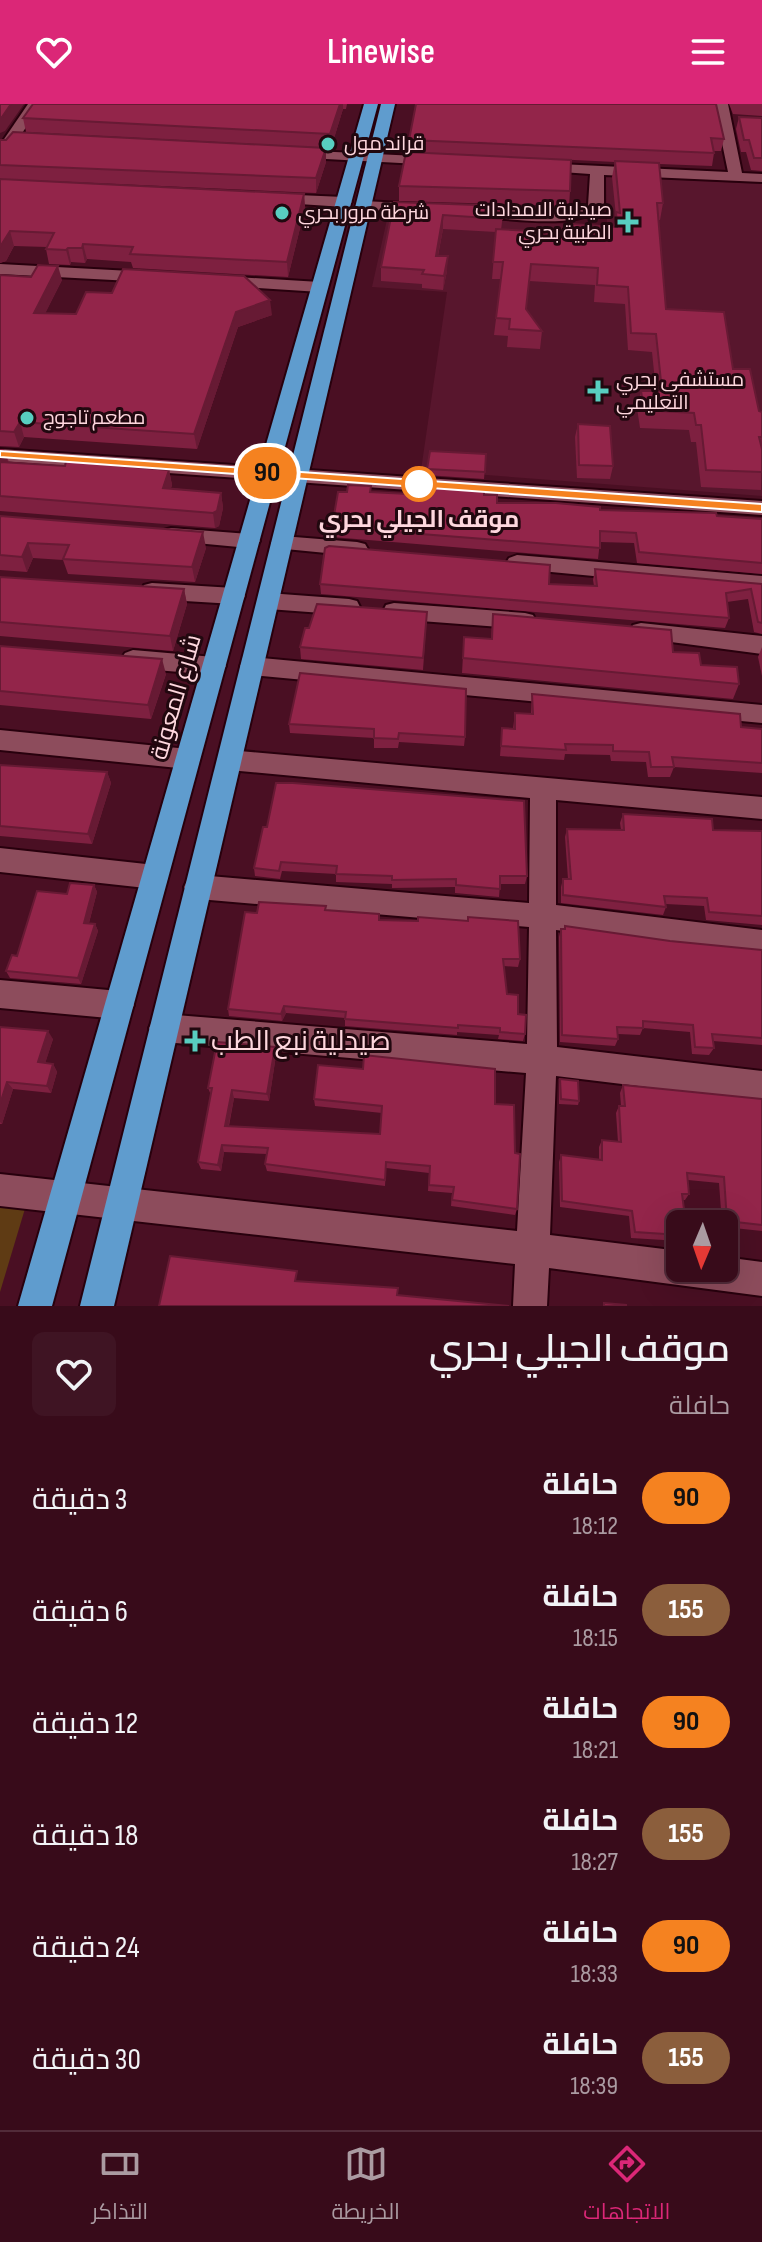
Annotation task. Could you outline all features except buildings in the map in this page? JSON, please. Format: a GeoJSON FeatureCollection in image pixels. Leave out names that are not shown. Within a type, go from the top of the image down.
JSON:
{"type":"FeatureCollection","features":[{"type":"Feature","properties":{"kind":"highway","name":"شارع المعونة"},"geometry":{"type":"LineString","coordinates":[[366,157],[371,104]]}},
{"type":"Feature","properties":{"kind":"highway","name":"شارع المعونة"},"geometry":{"type":"LineString","coordinates":[[97,1306],[298,475],[354,204],[366,157],[388,104]]}},
{"type":"Feature","properties":{"kind":"highway","name":"شارع المعونة"},"geometry":{"type":"LineString","coordinates":[[35,1306],[320,287],[354,204]]}},
{"type":"Feature","properties":{"kind":"street"},"geometry":{"type":"LineString","coordinates":[[0,155],[35,104]]}},
{"type":"Feature","properties":{"kind":"street"},"geometry":{"type":"LineString","coordinates":[[718,105],[732,121],[736,177]]}},
{"type":"Feature","properties":{"kind":"street"},"geometry":{"type":"LineString","coordinates":[[278,153],[454,162]]}},
{"type":"Feature","properties":{"kind":"street"},"geometry":{"type":"LineString","coordinates":[[518,166],[762,178]]}},
{"type":"Feature","properties":{"kind":"street"},"geometry":{"type":"LineString","coordinates":[[250,198],[559,215],[582,213],[596,207],[597,170]]}},
{"type":"Feature","properties":{"kind":"street"},"geometry":{"type":"LineString","coordinates":[[0,269],[168,278]]}},
{"type":"Feature","properties":{"kind":"street"},"geometry":{"type":"LineString","coordinates":[[198,280],[320,287]]}},
{"type":"Feature","properties":{"kind":"street"},"geometry":{"type":"LineString","coordinates":[[0,455],[762,508]]}},
{"type":"Feature","properties":{"kind":"street"},"geometry":{"type":"LineString","coordinates":[[155,534],[249,541]]}},
{"type":"Feature","properties":{"kind":"street"},"geometry":{"type":"LineString","coordinates":[[282,543],[375,551]]}},
{"type":"Feature","properties":{"kind":"street"},"geometry":{"type":"LineString","coordinates":[[499,562],[762,584]]}},
{"type":"Feature","properties":{"kind":"street"},"geometry":{"type":"LineString","coordinates":[[125,589],[234,596]]}},
{"type":"Feature","properties":{"kind":"street"},"geometry":{"type":"LineString","coordinates":[[268,601],[555,623]]}},
{"type":"Feature","properties":{"kind":"street"},"geometry":{"type":"LineString","coordinates":[[617,628],[762,645]]}},
{"type":"Feature","properties":{"kind":"street"},"geometry":{"type":"LineString","coordinates":[[107,657],[214,666]]}},
{"type":"Feature","properties":{"kind":"street"},"geometry":{"type":"LineString","coordinates":[[252,666],[762,714]]}},
{"type":"Feature","properties":{"kind":"street"},"geometry":{"type":"LineString","coordinates":[[0,740],[188,759]]}},
{"type":"Feature","properties":{"kind":"street"},"geometry":{"type":"LineString","coordinates":[[229,760],[762,808]]}},
{"type":"Feature","properties":{"kind":"street"},"geometry":{"type":"LineString","coordinates":[[530,1306],[542,1060],[543,788]]}},
{"type":"Feature","properties":{"kind":"street"},"geometry":{"type":"LineString","coordinates":[[0,860],[155,877]]}},
{"type":"Feature","properties":{"kind":"street"},"geometry":{"type":"LineString","coordinates":[[198,887],[542,916],[762,943]]}},
{"type":"Feature","properties":{"kind":"street"},"geometry":{"type":"LineString","coordinates":[[0,994],[119,1005]]}},
{"type":"Feature","properties":{"kind":"street"},"geometry":{"type":"LineString","coordinates":[[164,1028],[542,1060],[762,1086]]}},
{"type":"Feature","properties":{"kind":"street"},"geometry":{"type":"LineString","coordinates":[[0,1190],[531,1249],[762,1279]]}},
{"type":"Feature","properties":{"kind":"shaded area","name":"مستشفى بحري التعليمي"},"geometry":{"type":"Polygon","coordinates":[[[606,176],[762,184],[762,496],[421,470],[447,292],[372,287],[388,215],[607,226],[606,176]]]}},
{"type":"Feature","properties":{"kind":"shaded area"},"geometry":{"type":"Polygon","coordinates":[[[0,1188],[30,1192],[0,1292],[0,1188]]]}},
{"type":"Feature","properties":{"kind":"bus line","name":"90"},"geometry":{"type":"LineString","coordinates":[[0,455],[762,508]]}},
{"type":"Feature","properties":{"kind":"place","name":"قراند مول"},"geometry":{"type":"Point","coordinates":[328,144]}},
{"type":"Feature","properties":{"kind":"place","name":"شرطة مرور بحري"},"geometry":{"type":"Point","coordinates":[282,213]}},
{"type":"Feature","properties":{"kind":"place","name":"صيدلية الامدادات الطبية بحري"},"geometry":{"type":"Point","coordinates":[628,222]}},
{"type":"Feature","properties":{"kind":"place","name":"مستشفى بحري التعليمي"},"geometry":{"type":"Point","coordinates":[598,391]}},
{"type":"Feature","properties":{"kind":"place","name":"مطعم تاجوج"},"geometry":{"type":"Point","coordinates":[27,418]}},
{"type":"Feature","properties":{"kind":"place","name":"موقف الجيلي بحري"},"geometry":{"type":"Point","coordinates":[419,484]}},
{"type":"Feature","properties":{"kind":"place","name":"صيدلية نبع الطب"},"geometry":{"type":"Point","coordinates":[195,1041]}}]}
